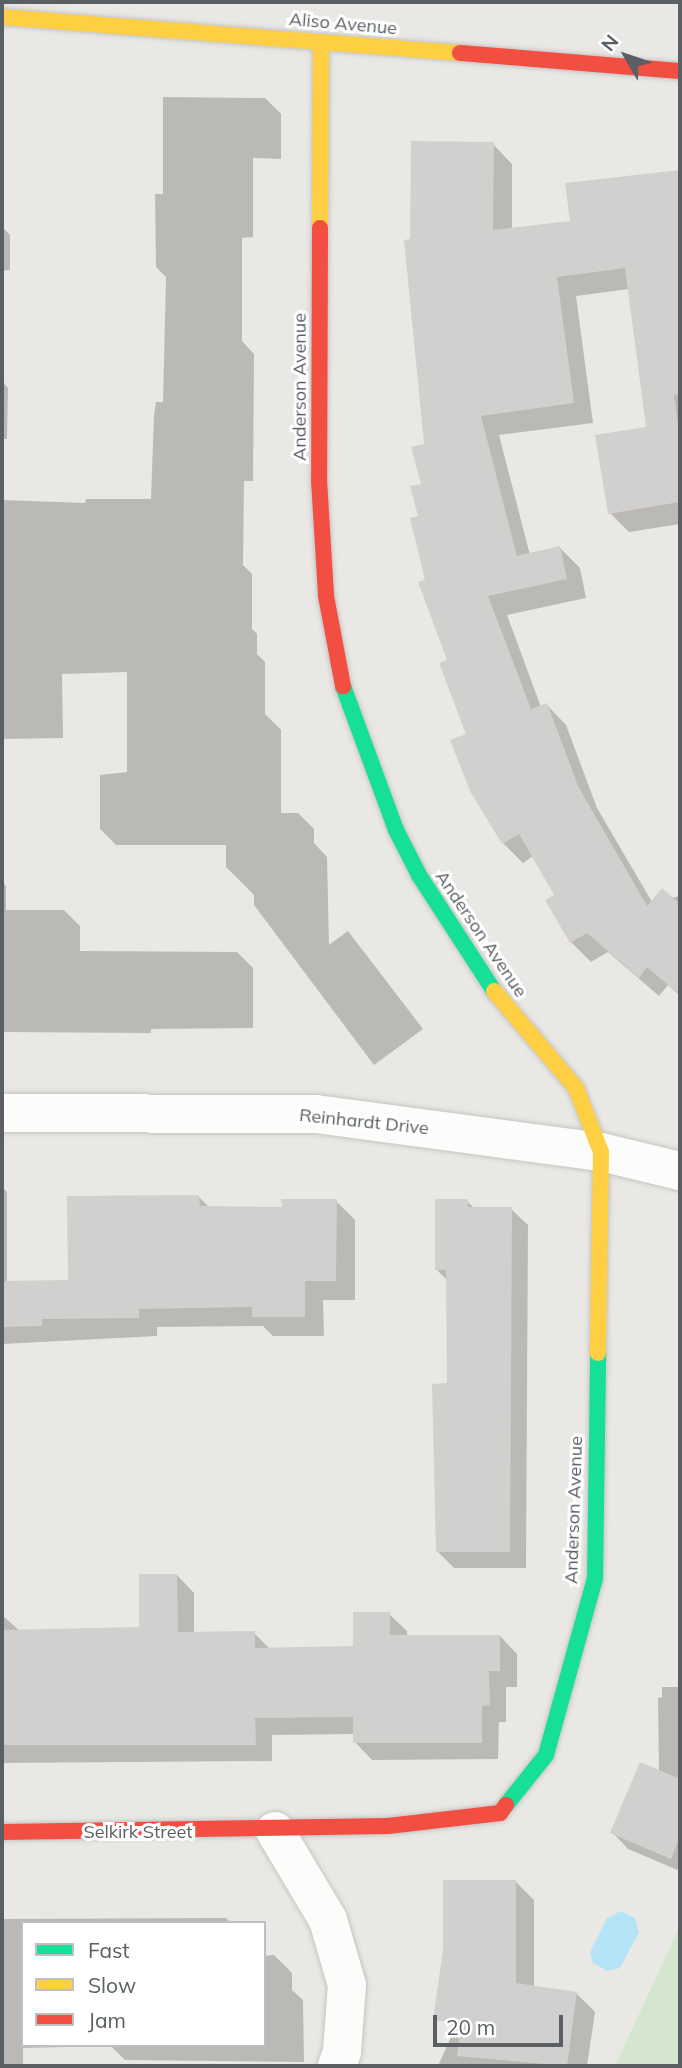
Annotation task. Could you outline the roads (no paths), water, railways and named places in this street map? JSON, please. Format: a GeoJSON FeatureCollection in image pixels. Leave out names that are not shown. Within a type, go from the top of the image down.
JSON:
{"type":"FeatureCollection","features":[{"type":"Feature","properties":{"kind":"street","name":"Aliso Avenue"},"geometry":{"type":"LineString","coordinates":[[2,16],[680,71]]}},
{"type":"Feature","properties":{"kind":"street","name":"Anderson Avenue"},"geometry":{"type":"LineString","coordinates":[[321,42],[319,480],[326,596],[337,670],[386,806],[419,875],[500,1000],[576,1088],[601,1152],[594,1578],[546,1755],[500,1812]]}},
{"type":"Feature","properties":{"kind":"street","name":"Reinhardt Drive"},"geometry":{"type":"LineString","coordinates":[[2,1114],[316,1114],[601,1152],[680,1171]]}},
{"type":"Feature","properties":{"kind":"street","name":"Selkirk Street"},"geometry":{"type":"LineString","coordinates":[[2,1832],[275,1831],[388,1826],[500,1812]]}},
{"type":"Feature","properties":{"kind":"street"},"geometry":{"type":"LineString","coordinates":[[275,1831],[328,1920],[346,1985],[342,2052],[337,2066]]}},
{"type":"Feature","properties":{"kind":"water"},"geometry":{"type":"Polygon","coordinates":[[[621,1911],[635,1918],[639,1932],[620,1968],[607,1971],[593,1963],[590,1952],[607,1918],[621,1911]]]}}]}
